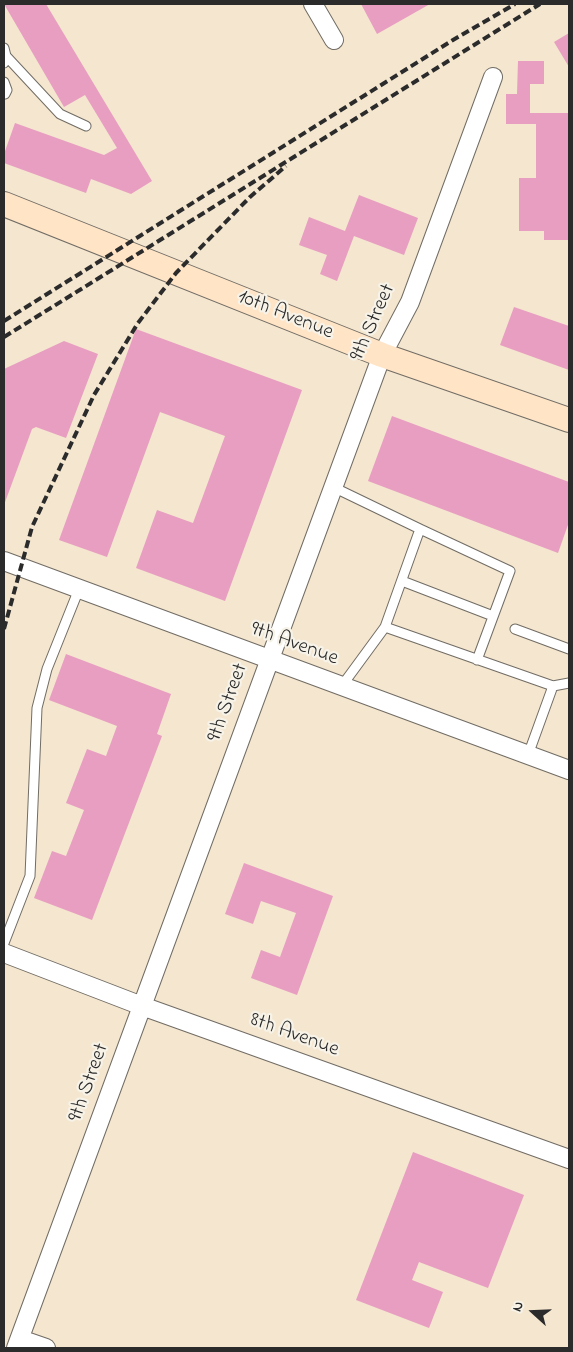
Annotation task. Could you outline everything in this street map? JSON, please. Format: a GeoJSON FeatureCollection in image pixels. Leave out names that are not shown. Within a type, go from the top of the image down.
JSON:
{"type":"FeatureCollection","features":[{"type":"Feature","properties":{"kind":"main road","name":"10th Avenue"},"geometry":{"type":"LineString","coordinates":[[4,204],[382,355],[569,420]]}},
{"type":"Feature","properties":{"kind":"street"},"geometry":{"type":"LineString","coordinates":[[312,4],[334,40]]}},
{"type":"Feature","properties":{"kind":"street","name":"9th Street"},"geometry":{"type":"LineString","coordinates":[[18,1343],[382,355],[410,302],[493,77]]}},
{"type":"Feature","properties":{"kind":"street","name":"9th Avenue"},"geometry":{"type":"LineString","coordinates":[[4,562],[569,770]]}},
{"type":"Feature","properties":{"kind":"street","name":"8th Avenue"},"geometry":{"type":"LineString","coordinates":[[4,953],[142,1006],[569,1159]]}},
{"type":"Feature","properties":{"kind":"street"},"geometry":{"type":"LineString","coordinates":[[18,1343],[46,1348]]}},
{"type":"Feature","properties":{"kind":"lane"},"geometry":{"type":"LineString","coordinates":[[4,56],[60,114],[86,126]]}},
{"type":"Feature","properties":{"kind":"lane"},"geometry":{"type":"LineString","coordinates":[[4,82],[7,90],[5,94]]}},
{"type":"Feature","properties":{"kind":"lane"},"geometry":{"type":"LineString","coordinates":[[334,487],[510,571],[494,619],[477,660]]}},
{"type":"Feature","properties":{"kind":"lane"},"geometry":{"type":"LineString","coordinates":[[341,687],[385,628],[420,529]]}},
{"type":"Feature","properties":{"kind":"lane"},"geometry":{"type":"LineString","coordinates":[[402,581],[494,619]]}},
{"type":"Feature","properties":{"kind":"lane"},"geometry":{"type":"LineString","coordinates":[[4,943],[30,876],[38,708],[47,668],[78,589]]}},
{"type":"Feature","properties":{"kind":"lane"},"geometry":{"type":"LineString","coordinates":[[385,628],[552,686],[569,683]]}},
{"type":"Feature","properties":{"kind":"lane"},"geometry":{"type":"LineString","coordinates":[[515,629],[569,648]]}},
{"type":"Feature","properties":{"kind":"lane"},"geometry":{"type":"LineString","coordinates":[[528,755],[552,686]]}},
{"type":"Feature","properties":{"kind":"building"},"geometry":{"type":"Polygon","coordinates":[[[4,4],[46,4],[152,181],[131,194],[91,179],[86,193],[4,163],[4,154],[15,123],[104,155],[117,148],[85,95],[64,107],[4,4]]]}},
{"type":"Feature","properties":{"kind":"building"},"geometry":{"type":"Polygon","coordinates":[[[361,4],[430,4],[377,34],[361,4]]]}},
{"type":"Feature","properties":{"kind":"building"},"geometry":{"type":"Polygon","coordinates":[[[569,33],[569,67],[554,42],[569,33]]]}},
{"type":"Feature","properties":{"kind":"building"},"geometry":{"type":"Polygon","coordinates":[[[518,61],[544,61],[544,84],[530,84],[530,113],[569,113],[569,240],[544,240],[544,231],[519,231],[519,178],[536,178],[536,124],[506,124],[506,94],[517,94],[518,61]]]}},
{"type":"Feature","properties":{"kind":"building"},"geometry":{"type":"Polygon","coordinates":[[[359,195],[418,218],[404,255],[354,236],[337,281],[320,274],[327,255],[299,245],[309,217],[345,231],[359,195]]]}},
{"type":"Feature","properties":{"kind":"building"},"geometry":{"type":"Polygon","coordinates":[[[514,307],[569,326],[569,370],[500,345],[514,307]]]}},
{"type":"Feature","properties":{"kind":"building"},"geometry":{"type":"Polygon","coordinates":[[[136,329],[302,390],[225,601],[136,568],[157,510],[193,523],[225,436],[160,412],[107,557],[59,540],[136,329]]]}},
{"type":"Feature","properties":{"kind":"building"},"geometry":{"type":"Polygon","coordinates":[[[64,341],[98,354],[66,438],[36,427],[32,429],[4,505],[4,369],[64,341]]]}},
{"type":"Feature","properties":{"kind":"building"},"geometry":{"type":"Polygon","coordinates":[[[392,416],[569,482],[569,522],[558,553],[368,481],[392,416]]]}},
{"type":"Feature","properties":{"kind":"building"},"geometry":{"type":"Polygon","coordinates":[[[66,654],[171,694],[157,734],[162,736],[92,920],[34,898],[52,851],[66,856],[84,810],[66,803],[87,749],[106,756],[117,726],[49,700],[66,654]]]}},
{"type":"Feature","properties":{"kind":"building"},"geometry":{"type":"Polygon","coordinates":[[[244,863],[333,896],[297,995],[251,978],[261,950],[280,957],[296,913],[261,901],[253,924],[225,914],[244,863]]]}},
{"type":"Feature","properties":{"kind":"building"},"geometry":{"type":"Polygon","coordinates":[[[413,1152],[524,1195],[488,1288],[419,1262],[412,1280],[443,1292],[429,1328],[356,1300],[413,1152]]]}},
{"type":"Feature","properties":{"kind":"railway"},"geometry":{"type":"LineString","coordinates":[[4,321],[453,40],[515,4]]}},
{"type":"Feature","properties":{"kind":"railway"},"geometry":{"type":"LineString","coordinates":[[4,337],[540,4]]}},
{"type":"Feature","properties":{"kind":"railway"},"geometry":{"type":"LineString","coordinates":[[4,629],[32,527],[94,395],[138,323],[176,273],[250,197],[286,166]]}}]}
